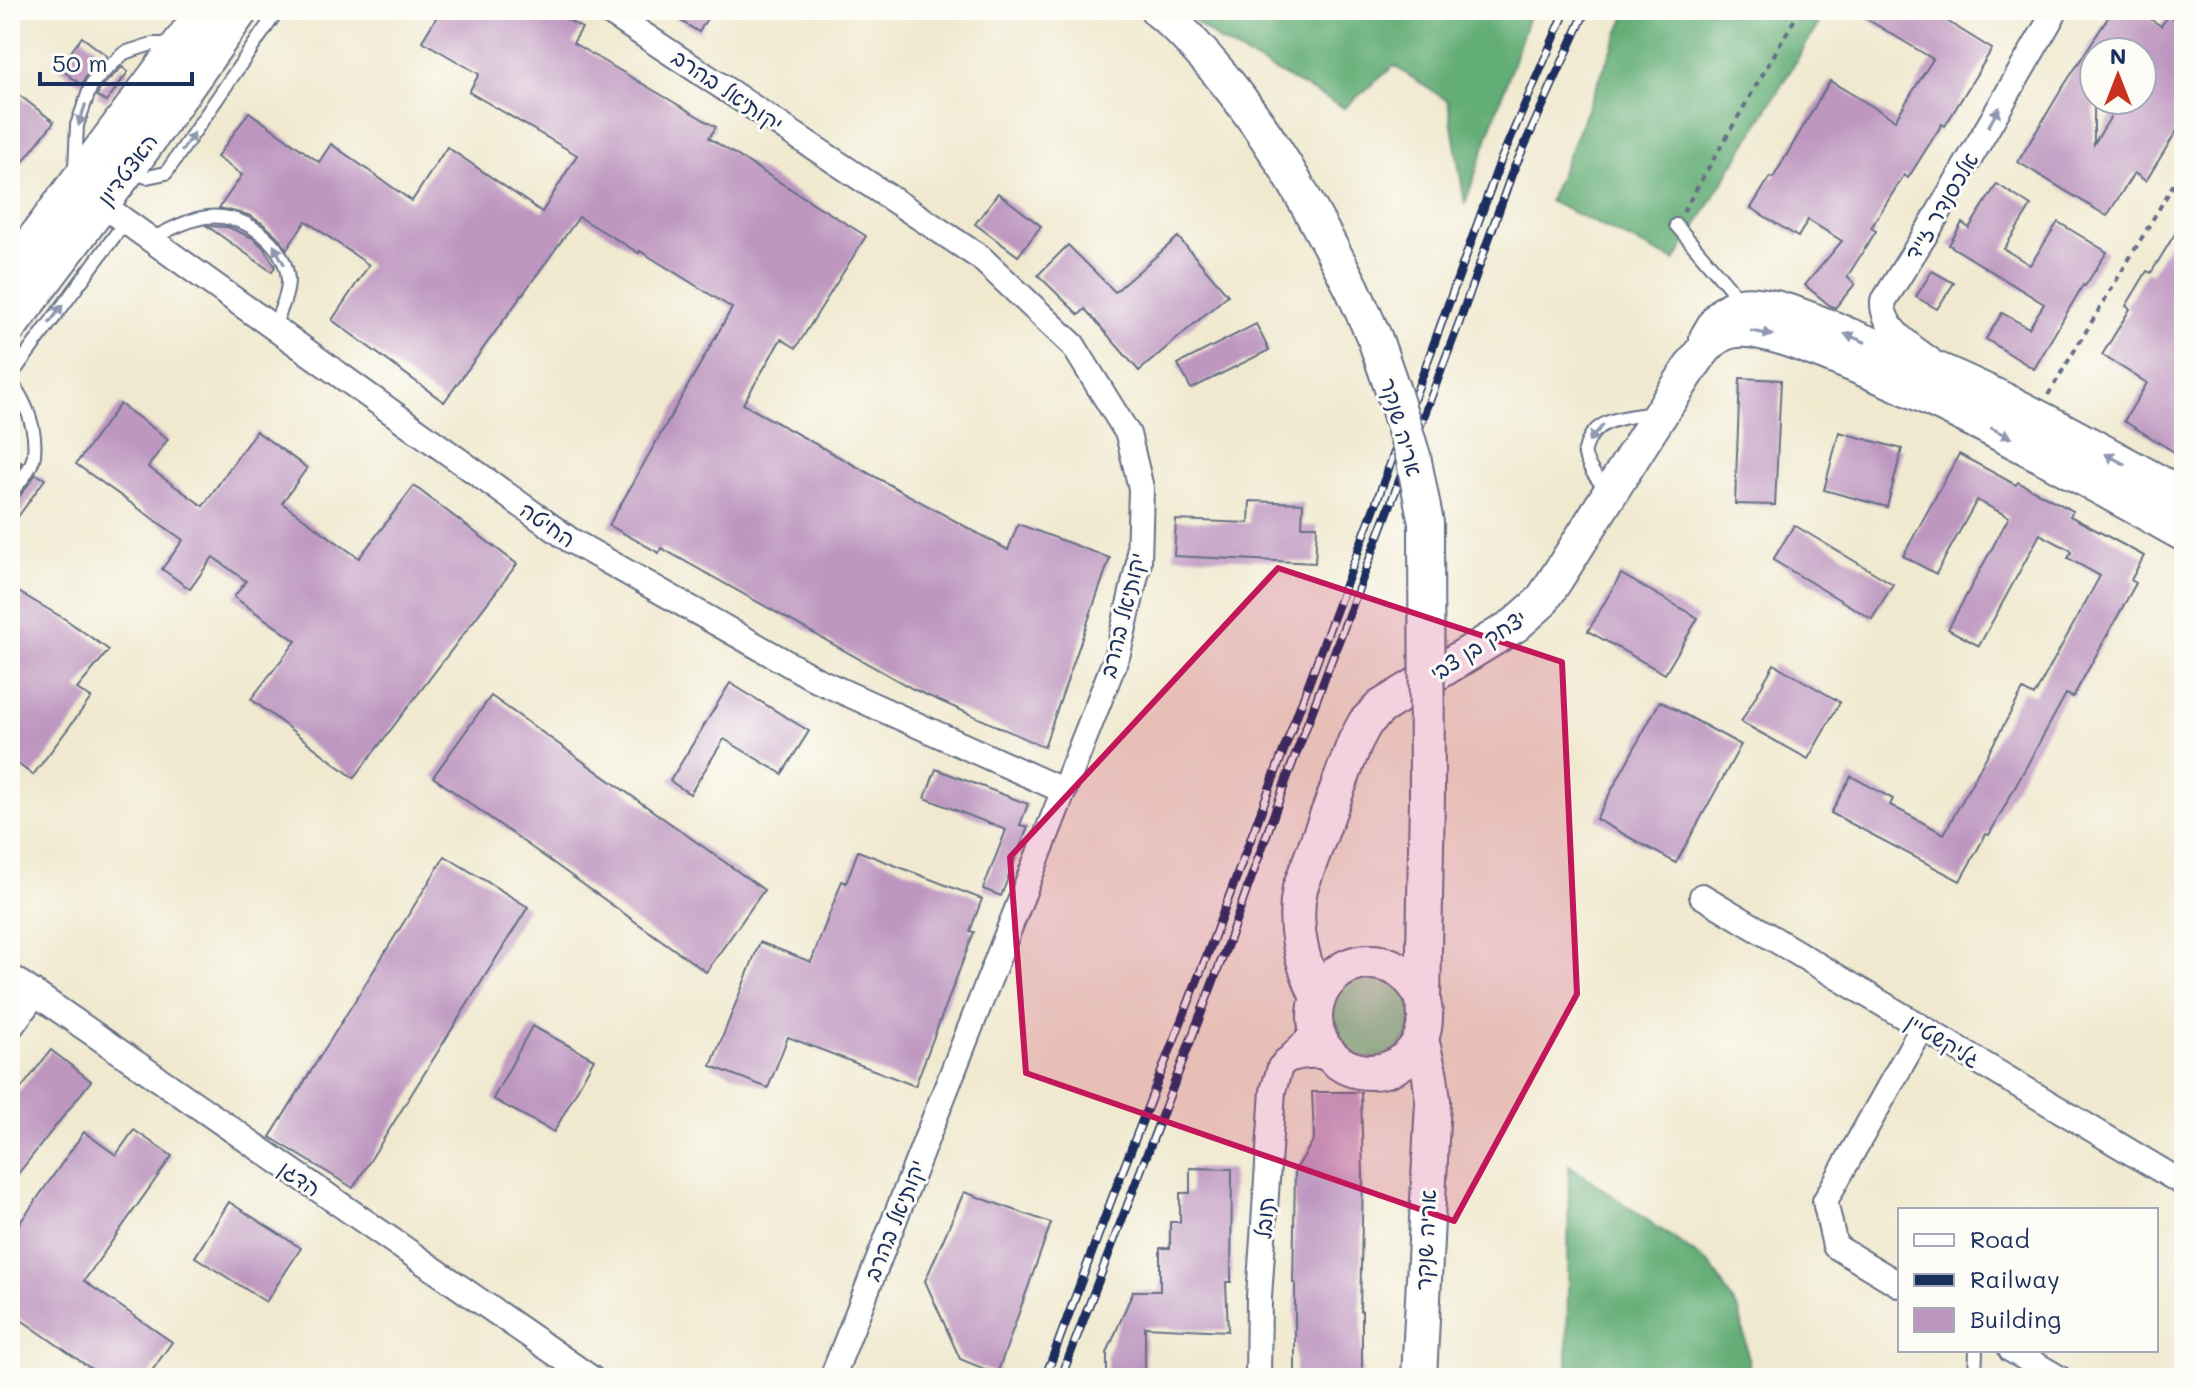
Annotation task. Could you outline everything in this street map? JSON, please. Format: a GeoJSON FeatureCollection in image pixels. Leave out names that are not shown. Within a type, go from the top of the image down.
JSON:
{"type":"FeatureCollection","features":[{"type":"Feature","properties":{"kind":"street","name":"האצטדיון"},"geometry":{"type":"LineString","coordinates":[[10,272],[100,204],[179,44],[205,10]]}},
{"type":"Feature","properties":{"kind":"street","name":"האצטדיון"},"geometry":{"type":"LineString","coordinates":[[10,326],[127,171],[241,10]]}},
{"type":"Feature","properties":{"kind":"street","name":"יקותיאל בהרב"},"geometry":{"type":"LineString","coordinates":[[606,10],[981,258],[1073,345],[1128,434],[1141,488],[1139,562],[1118,653],[832,1378]]}},
{"type":"Feature","properties":{"kind":"street","name":"אריה שנקר"},"geometry":{"type":"LineString","coordinates":[[1158,10],[1173,22],[1235,91],[1285,166],[1352,288],[1375,339],[1413,456],[1426,523],[1427,798],[1423,999]]}},
{"type":"Feature","properties":{"kind":"street","name":"אלכסנדר זייד"},"geometry":{"type":"LineString","coordinates":[[1961,380],[1909,344],[1888,322],[1883,302],[2056,10]]}},
{"type":"Feature","properties":{"kind":"street","name":"החיטה"},"geometry":{"type":"LineString","coordinates":[[100,204],[570,540],[817,680],[1064,791]]}},
{"type":"Feature","properties":{"kind":"street"},"geometry":{"type":"LineString","coordinates":[[1740,305],[1763,305],[1822,324],[1961,380],[2036,416],[2184,496]]}},
{"type":"Feature","properties":{"kind":"street","name":"יצחק בן צבי"},"geometry":{"type":"LineString","coordinates":[[1696,360],[1723,313],[1740,305]]}},
{"type":"Feature","properties":{"kind":"street","name":"יצחק בן צבי"},"geometry":{"type":"LineString","coordinates":[[1317,1012],[1298,936],[1296,904],[1355,742],[1365,723],[1381,707],[1515,625],[1541,602],[1696,360],[1719,335],[1735,330],[1761,332],[1804,345],[1945,404],[2184,534]]}},
{"type":"Feature","properties":{"kind":"street","name":"גליקשטיין"},"geometry":{"type":"LineString","coordinates":[[1702,896],[2184,1184]]}},
{"type":"Feature","properties":{"kind":"street"},"geometry":{"type":"LineString","coordinates":[[1337,1061],[1323,1045],[1317,1012],[1325,985],[1335,975],[1391,954],[1410,936],[1424,913]]}},
{"type":"Feature","properties":{"kind":"street"},"geometry":{"type":"LineString","coordinates":[[1285,1061],[1320,1055],[1365,1072],[1380,1071],[1394,1067],[1410,1055],[1421,1039],[1425,1026],[1423,999],[1404,973],[1389,965],[1333,966],[1320,961],[1307,950],[1298,936]]}},
{"type":"Feature","properties":{"kind":"street","name":"הדגן"},"geometry":{"type":"LineString","coordinates":[[10,976],[591,1378]]}},
{"type":"Feature","properties":{"kind":"street"},"geometry":{"type":"LineString","coordinates":[[10,1028],[34,995]]}},
{"type":"Feature","properties":{"kind":"street","name":"תובל"},"geometry":{"type":"LineString","coordinates":[[1258,1378],[1259,1297],[1272,1103],[1277,1075],[1285,1061],[1307,1040],[1317,1012]]}},
{"type":"Feature","properties":{"kind":"street"},"geometry":{"type":"LineString","coordinates":[[1898,1284],[1835,1246],[1825,1201],[1922,1028]]}},
{"type":"Feature","properties":{"kind":"street","name":"אריה שנקר"},"geometry":{"type":"LineString","coordinates":[[1419,1378],[1433,1101],[1421,1039]]}},
{"type":"Feature","properties":{"kind":"street"},"geometry":{"type":"LineString","coordinates":[[1394,1067],[1414,1075],[1433,1101]]}},
{"type":"Feature","properties":{"kind":"street"},"geometry":{"type":"LineString","coordinates":[[2014,1352],[2059,1378]]}},
{"type":"Feature","properties":{"kind":"lane"},"geometry":{"type":"LineString","coordinates":[[127,171],[147,177],[166,173],[278,10]]}},
{"type":"Feature","properties":{"kind":"lane"},"geometry":{"type":"LineString","coordinates":[[10,493],[34,457],[33,433],[27,409],[10,379],[100,204],[77,125],[92,83],[124,53],[152,44],[179,44]]}},
{"type":"Feature","properties":{"kind":"lane"},"geometry":{"type":"LineString","coordinates":[[150,240],[168,229],[204,217],[231,218],[251,227],[275,245],[285,265],[288,282],[273,328]]}},
{"type":"Feature","properties":{"kind":"lane"},"geometry":{"type":"LineString","coordinates":[[1676,225],[1729,287],[1740,305]]}},
{"type":"Feature","properties":{"kind":"lane"},"geometry":{"type":"LineString","coordinates":[[1609,494],[1590,470],[1584,455],[1589,438],[1603,424],[1623,417],[1662,411]]}},
{"type":"Feature","properties":{"kind":"lane"},"geometry":{"type":"LineString","coordinates":[[1975,1378],[1976,1352]]}},
{"type":"Feature","properties":{"kind":"path"},"geometry":{"type":"LineString","coordinates":[[1676,225],[1800,10]]}},
{"type":"Feature","properties":{"kind":"path"},"geometry":{"type":"LineString","coordinates":[[2036,416],[2184,167]]}},
{"type":"Feature","properties":{"kind":"highlighted area"},"geometry":{"type":"Polygon","coordinates":[[[1278,568],[1562,662],[1577,994],[1454,1221],[1026,1073],[1010,857],[1278,568]]]}},
{"type":"Feature","properties":{"kind":"green space"},"geometry":{"type":"Polygon","coordinates":[[[1182,10],[1531,10],[1465,204],[1448,101],[1394,66],[1344,108],[1219,41],[1182,10]]]}},
{"type":"Feature","properties":{"kind":"green space"},"geometry":{"type":"Polygon","coordinates":[[[1628,10],[1827,10],[1675,261],[1549,201],[1628,10]]]}},
{"type":"Feature","properties":{"kind":"green space"},"geometry":{"type":"Polygon","coordinates":[[[1370,973],[1387,976],[1401,985],[1410,999],[1413,1016],[1410,1033],[1401,1047],[1387,1056],[1370,1059],[1353,1056],[1339,1047],[1330,1033],[1327,1016],[1330,999],[1339,985],[1353,976],[1370,973]]]}},
{"type":"Feature","properties":{"kind":"green space"},"geometry":{"type":"Polygon","coordinates":[[[1569,1165],[1710,1264],[1740,1313],[1750,1369],[1757,1378],[1567,1378],[1569,1165]]]}},
{"type":"Feature","properties":{"kind":"building"},"geometry":{"type":"Polygon","coordinates":[[[441,10],[550,10],[582,28],[573,43],[716,127],[709,138],[866,236],[796,348],[781,339],[743,404],[1008,550],[1018,524],[1110,558],[1044,747],[913,689],[661,548],[659,553],[609,525],[732,308],[579,217],[444,402],[332,320],[369,265],[306,221],[287,249],[262,223],[248,215],[219,208],[242,175],[217,157],[249,112],[319,162],[331,144],[412,201],[447,147],[542,212],[577,155],[469,92],[479,74],[422,41],[441,10]]]}},
{"type":"Feature","properties":{"kind":"building"},"geometry":{"type":"Polygon","coordinates":[[[663,10],[712,10],[699,32],[663,10]]]}},
{"type":"Feature","properties":{"kind":"building"},"geometry":{"type":"Polygon","coordinates":[[[1852,10],[1929,10],[1992,49],[1945,126],[1942,124],[1908,178],[1904,175],[1871,228],[1876,231],[1847,277],[1855,284],[1835,308],[1805,285],[1842,241],[1808,220],[1798,237],[1751,208],[1770,177],[1773,178],[1830,81],[1895,120],[1933,59],[1852,10]]]}},
{"type":"Feature","properties":{"kind":"building"},"geometry":{"type":"Polygon","coordinates":[[[2113,10],[2136,10],[2161,26],[2168,16],[2184,25],[2184,119],[2146,181],[2134,173],[2107,216],[2018,162],[2078,64],[2078,116],[2094,116],[2094,144],[2111,116],[2158,116],[2158,36],[2096,36],[2113,10]]]}},
{"type":"Feature","properties":{"kind":"building"},"geometry":{"type":"Polygon","coordinates":[[[82,37],[107,56],[86,76],[82,85],[59,68],[82,37]]]}},
{"type":"Feature","properties":{"kind":"building"},"geometry":{"type":"Polygon","coordinates":[[[122,67],[128,72],[106,102],[97,96],[100,88],[122,67]]]}},
{"type":"Feature","properties":{"kind":"building"},"geometry":{"type":"Polygon","coordinates":[[[10,88],[54,122],[10,178],[10,88]]]}},
{"type":"Feature","properties":{"kind":"building"},"geometry":{"type":"Polygon","coordinates":[[[1997,184],[2031,206],[2004,249],[2030,265],[2058,222],[2107,252],[2083,285],[2034,369],[1986,339],[2002,313],[2029,328],[2044,304],[1949,245],[1962,223],[1969,228],[1997,184]]]}},
{"type":"Feature","properties":{"kind":"building"},"geometry":{"type":"Polygon","coordinates":[[[998,193],[1041,226],[1018,256],[975,224],[998,193]]]}},
{"type":"Feature","properties":{"kind":"building"},"geometry":{"type":"Polygon","coordinates":[[[2184,219],[2184,458],[2124,421],[2147,383],[2102,355],[2130,309],[2126,306],[2147,271],[2151,273],[2184,219]]]}},
{"type":"Feature","properties":{"kind":"building"},"geometry":{"type":"Polygon","coordinates":[[[207,226],[228,227],[253,238],[275,266],[272,272],[207,226]]]}},
{"type":"Feature","properties":{"kind":"building"},"geometry":{"type":"Polygon","coordinates":[[[1178,237],[1228,295],[1139,371],[1085,309],[1079,315],[1038,275],[1068,245],[1115,292],[1178,237]]]}},
{"type":"Feature","properties":{"kind":"building"},"geometry":{"type":"Polygon","coordinates":[[[1932,271],[1954,283],[1937,309],[1916,297],[1932,271]]]}},
{"type":"Feature","properties":{"kind":"building"},"geometry":{"type":"Polygon","coordinates":[[[1256,324],[1269,350],[1191,389],[1178,364],[1256,324]]]}},
{"type":"Feature","properties":{"kind":"building"},"geometry":{"type":"Polygon","coordinates":[[[1740,378],[1781,380],[1775,505],[1735,504],[1740,378]]]}},
{"type":"Feature","properties":{"kind":"building"},"geometry":{"type":"Polygon","coordinates":[[[120,404],[168,439],[148,467],[203,506],[256,431],[307,468],[282,503],[359,558],[414,486],[517,564],[354,778],[251,699],[296,641],[234,597],[246,581],[213,557],[190,589],[162,569],[183,540],[76,464],[120,404]]]}},
{"type":"Feature","properties":{"kind":"building"},"geometry":{"type":"Polygon","coordinates":[[[1839,432],[1902,449],[1887,507],[1824,490],[1839,432]]]}},
{"type":"Feature","properties":{"kind":"building"},"geometry":{"type":"Polygon","coordinates":[[[1959,454],[2073,511],[2070,516],[2144,556],[2131,580],[2136,583],[2073,697],[2066,694],[1989,835],[1986,834],[1960,881],[1831,813],[1851,776],[1893,799],[1890,805],[1944,834],[2023,690],[2034,696],[2100,576],[2068,558],[2072,551],[2040,534],[1979,646],[1948,629],[2009,517],[1977,500],[1936,574],[1903,556],[1959,454]]]}},
{"type":"Feature","properties":{"kind":"building"},"geometry":{"type":"Polygon","coordinates":[[[10,455],[22,463],[10,480],[10,455]]]}},
{"type":"Feature","properties":{"kind":"building"},"geometry":{"type":"Polygon","coordinates":[[[36,474],[45,479],[10,528],[10,502],[20,496],[36,474]]]}},
{"type":"Feature","properties":{"kind":"building"},"geometry":{"type":"Polygon","coordinates":[[[1250,501],[1303,503],[1302,526],[1317,526],[1315,563],[1174,556],[1176,520],[1249,523],[1250,501]]]}},
{"type":"Feature","properties":{"kind":"building"},"geometry":{"type":"Polygon","coordinates":[[[1794,525],[1893,584],[1872,619],[1773,560],[1794,525]]]}},
{"type":"Feature","properties":{"kind":"building"},"geometry":{"type":"Polygon","coordinates":[[[1621,574],[1698,618],[1665,674],[1588,631],[1621,574]]]}},
{"type":"Feature","properties":{"kind":"building"},"geometry":{"type":"Polygon","coordinates":[[[10,587],[65,619],[109,650],[77,689],[91,698],[33,775],[10,758],[10,587]]]}},
{"type":"Feature","properties":{"kind":"building"},"geometry":{"type":"Polygon","coordinates":[[[1774,664],[1840,702],[1808,759],[1741,722],[1774,664]]]}},
{"type":"Feature","properties":{"kind":"building"},"geometry":{"type":"Polygon","coordinates":[[[730,683],[809,731],[782,774],[724,739],[690,794],[670,781],[730,683]]]}},
{"type":"Feature","properties":{"kind":"building"},"geometry":{"type":"Polygon","coordinates":[[[491,696],[764,890],[706,972],[433,777],[491,696]]]}},
{"type":"Feature","properties":{"kind":"building"},"geometry":{"type":"Polygon","coordinates":[[[1660,701],[1741,745],[1676,863],[1596,819],[1660,701]]]}},
{"type":"Feature","properties":{"kind":"building"},"geometry":{"type":"Polygon","coordinates":[[[936,769],[1028,804],[1020,825],[1028,827],[1001,896],[983,889],[1006,830],[925,798],[936,769]]]}},
{"type":"Feature","properties":{"kind":"building"},"geometry":{"type":"Polygon","coordinates":[[[858,851],[982,899],[970,931],[974,932],[915,1086],[788,1037],[768,1088],[711,1066],[760,942],[811,962],[842,881],[846,883],[858,851]]]}},
{"type":"Feature","properties":{"kind":"building"},"geometry":{"type":"Polygon","coordinates":[[[445,856],[528,907],[353,1188],[270,1137],[445,856]]]}},
{"type":"Feature","properties":{"kind":"building"},"geometry":{"type":"Polygon","coordinates":[[[532,1026],[594,1059],[554,1132],[493,1099],[532,1026]]]}},
{"type":"Feature","properties":{"kind":"building"},"geometry":{"type":"Polygon","coordinates":[[[51,1050],[91,1081],[10,1184],[10,1103],[51,1050]]]}},
{"type":"Feature","properties":{"kind":"building"},"geometry":{"type":"Polygon","coordinates":[[[1312,1092],[1361,1092],[1362,1378],[1295,1378],[1295,1171],[1314,1139],[1312,1092]]]}},
{"type":"Feature","properties":{"kind":"building"},"geometry":{"type":"Polygon","coordinates":[[[134,1130],[172,1156],[84,1281],[172,1342],[147,1378],[87,1378],[93,1370],[10,1312],[10,1237],[84,1132],[116,1155],[134,1130]]]}},
{"type":"Feature","properties":{"kind":"building"},"geometry":{"type":"Polygon","coordinates":[[[1190,1168],[1232,1169],[1231,1282],[1226,1282],[1228,1331],[1145,1327],[1145,1378],[1107,1378],[1107,1353],[1133,1291],[1160,1291],[1160,1248],[1170,1248],[1170,1222],[1180,1222],[1180,1193],[1190,1193],[1190,1168]]]}},
{"type":"Feature","properties":{"kind":"building"},"geometry":{"type":"Polygon","coordinates":[[[964,1192],[1051,1223],[997,1374],[960,1359],[925,1281],[964,1192]]]}},
{"type":"Feature","properties":{"kind":"building"},"geometry":{"type":"Polygon","coordinates":[[[229,1202],[301,1248],[266,1302],[195,1257],[229,1202]]]}},
{"type":"Feature","properties":{"kind":"railway"},"geometry":{"type":"LineString","coordinates":[[1045,1378],[1211,945],[1500,162],[1566,10]]}},
{"type":"Feature","properties":{"kind":"railway"},"geometry":{"type":"LineString","coordinates":[[1061,1378],[1225,951],[1512,173],[1586,10]]}}]}
